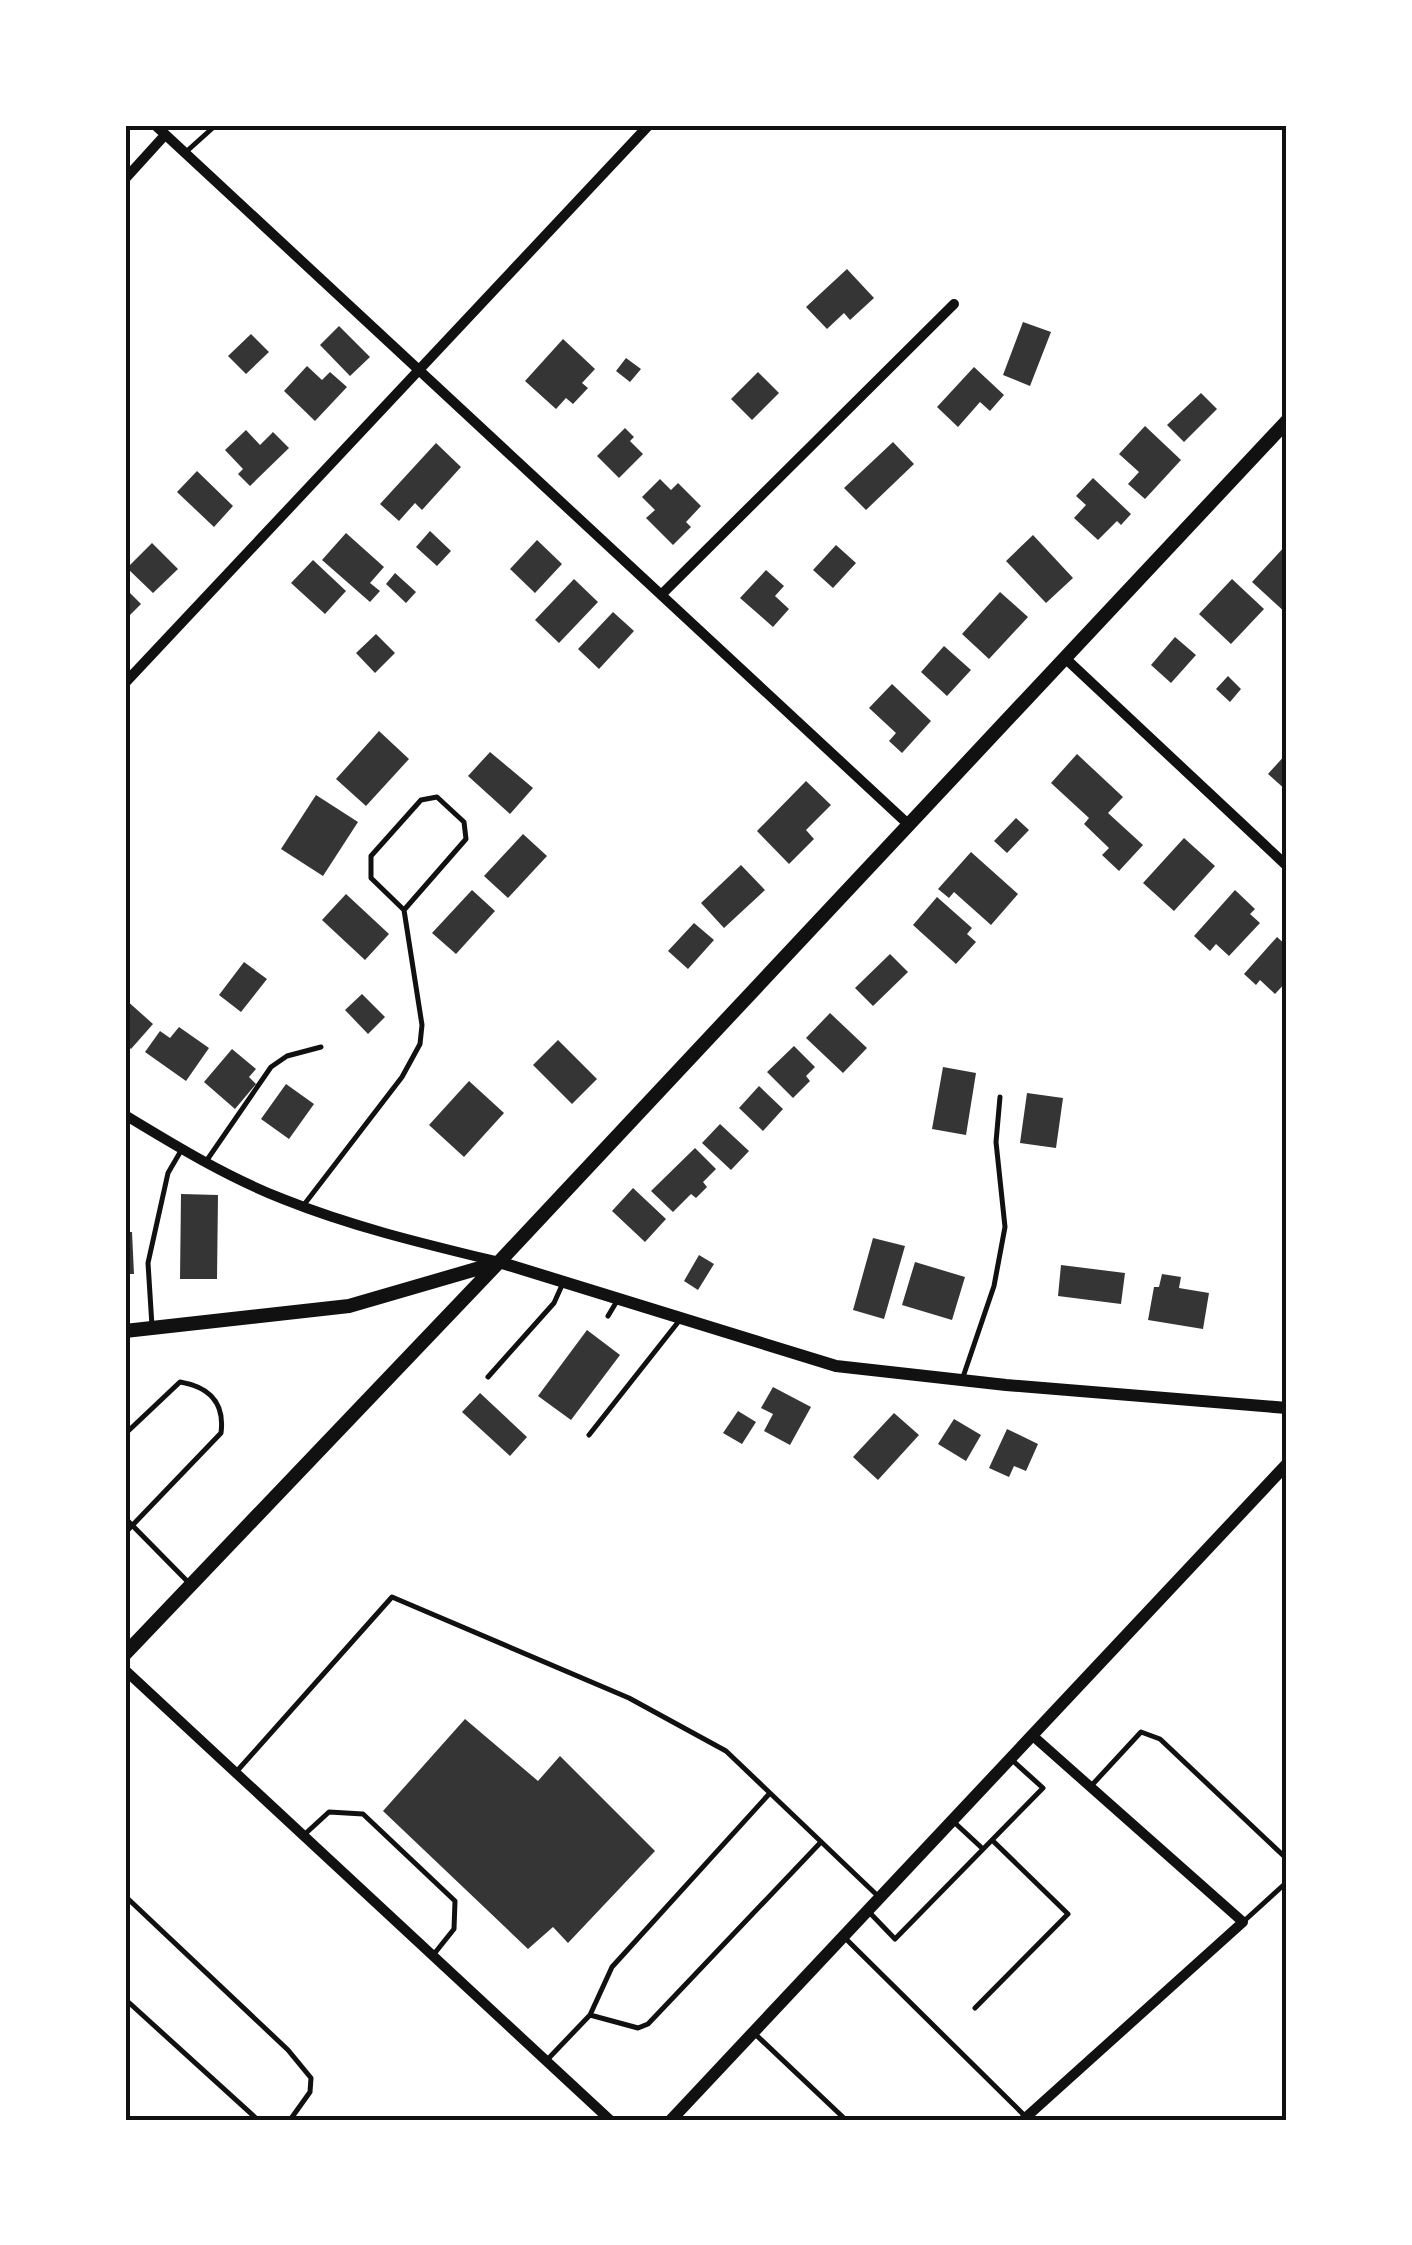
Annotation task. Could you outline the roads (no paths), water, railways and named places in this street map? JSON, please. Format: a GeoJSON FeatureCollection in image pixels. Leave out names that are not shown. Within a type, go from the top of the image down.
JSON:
{"type":"FeatureCollection","features":[{"type":"Feature","properties":{"kind":"main road"},"geometry":{"type":"LineString","coordinates":[[125,1654],[1287,420]]}},
{"type":"Feature","properties":{"kind":"main road"},"geometry":{"type":"LineString","coordinates":[[125,1331],[349,1306],[498,1262]]}},
{"type":"Feature","properties":{"kind":"street"},"geometry":{"type":"LineString","coordinates":[[155,125],[909,824]]}},
{"type":"Feature","properties":{"kind":"street"},"geometry":{"type":"LineString","coordinates":[[125,684],[649,125]]}},
{"type":"Feature","properties":{"kind":"street"},"geometry":{"type":"LineString","coordinates":[[125,179],[165,135]]}},
{"type":"Feature","properties":{"kind":"street"},"geometry":{"type":"LineString","coordinates":[[661,594],[954,304]]}},
{"type":"Feature","properties":{"kind":"street"},"geometry":{"type":"LineString","coordinates":[[1065,658],[1287,866]]}},
{"type":"Feature","properties":{"kind":"street"},"geometry":{"type":"LineString","coordinates":[[125,1115],[205,1162],[303,1206],[378,1232],[564,1280],[836,1366],[1287,1408]]}},
{"type":"Feature","properties":{"kind":"street"},"geometry":{"type":"LineString","coordinates":[[672,2120],[1287,1464]]}},
{"type":"Feature","properties":{"kind":"street"},"geometry":{"type":"LineString","coordinates":[[125,1670],[610,2120]]}},
{"type":"Feature","properties":{"kind":"street"},"geometry":{"type":"LineString","coordinates":[[1024,2119],[1243,1922],[1033,1736]]}},
{"type":"Feature","properties":{"kind":"lane"},"geometry":{"type":"LineString","coordinates":[[185,154],[216,125]]}},
{"type":"Feature","properties":{"kind":"lane"},"geometry":{"type":"LineString","coordinates":[[303,1206],[402,1077],[420,1044],[422,1025],[404,910],[371,878],[371,856],[422,800],[436,796],[464,822],[466,839],[404,910]]}},
{"type":"Feature","properties":{"kind":"lane"},"geometry":{"type":"LineString","coordinates":[[205,1162],[271,1067],[287,1056],[321,1047]]}},
{"type":"Feature","properties":{"kind":"lane"},"geometry":{"type":"LineString","coordinates":[[962,1380],[994,1286],[1005,1227],[996,1142],[1000,1097]]}},
{"type":"Feature","properties":{"kind":"lane"},"geometry":{"type":"LineString","coordinates":[[152,1329],[148,1263],[168,1174],[182,1149]]}},
{"type":"Feature","properties":{"kind":"lane"},"geometry":{"type":"LineString","coordinates":[[488,1376],[554,1303],[564,1280]]}},
{"type":"Feature","properties":{"kind":"lane"},"geometry":{"type":"LineString","coordinates":[[608,1316],[619,1298]]}},
{"type":"Feature","properties":{"kind":"lane"},"geometry":{"type":"LineString","coordinates":[[588,1435],[680,1318]]}},
{"type":"Feature","properties":{"kind":"lane"},"geometry":{"type":"LineString","coordinates":[[125,1434],[180,1382],[200,1386],[216,1400],[223,1418],[221,1434],[125,1533]]}},
{"type":"Feature","properties":{"kind":"lane"},"geometry":{"type":"LineString","coordinates":[[125,1518],[191,1585]]}},
{"type":"Feature","properties":{"kind":"lane"},"geometry":{"type":"LineString","coordinates":[[235,1773],[392,1597],[629,1698],[726,1751],[880,1898]]}},
{"type":"Feature","properties":{"kind":"lane"},"geometry":{"type":"LineString","coordinates":[[1090,1787],[1141,1732],[1160,1739],[1287,1859]]}},
{"type":"Feature","properties":{"kind":"lane"},"geometry":{"type":"LineString","coordinates":[[868,1911],[895,1940],[1043,1788],[1011,1759]]}},
{"type":"Feature","properties":{"kind":"lane"},"geometry":{"type":"LineString","coordinates":[[546,2061],[590,2016],[612,1966],[770,1793]]}},
{"type":"Feature","properties":{"kind":"lane"},"geometry":{"type":"LineString","coordinates":[[303,1836],[329,1812],[362,1814],[455,1902],[454,1930],[432,1956]]}},
{"type":"Feature","properties":{"kind":"lane"},"geometry":{"type":"LineString","coordinates":[[953,1821],[984,1849]]}},
{"type":"Feature","properties":{"kind":"lane"},"geometry":{"type":"LineString","coordinates":[[975,2008],[1068,1914],[992,1840]]}},
{"type":"Feature","properties":{"kind":"lane"},"geometry":{"type":"LineString","coordinates":[[590,2016],[638,2028],[648,2024],[821,1842]]}},
{"type":"Feature","properties":{"kind":"lane"},"geometry":{"type":"LineString","coordinates":[[1243,1922],[1287,1882]]}},
{"type":"Feature","properties":{"kind":"lane"},"geometry":{"type":"LineString","coordinates":[[125,1896],[288,2050],[311,2078],[310,2092],[290,2120]]}},
{"type":"Feature","properties":{"kind":"lane"},"geometry":{"type":"LineString","coordinates":[[844,1937],[1024,2119]]}},
{"type":"Feature","properties":{"kind":"lane"},"geometry":{"type":"LineString","coordinates":[[125,1999],[258,2120]]}},
{"type":"Feature","properties":{"kind":"lane"},"geometry":{"type":"LineString","coordinates":[[753,2033],[846,2120]]}},
{"type":"Feature","properties":{"kind":"railway"},"geometry":{"type":"LineString","coordinates":[[1284,2120],[1287,2116]]}}]}
